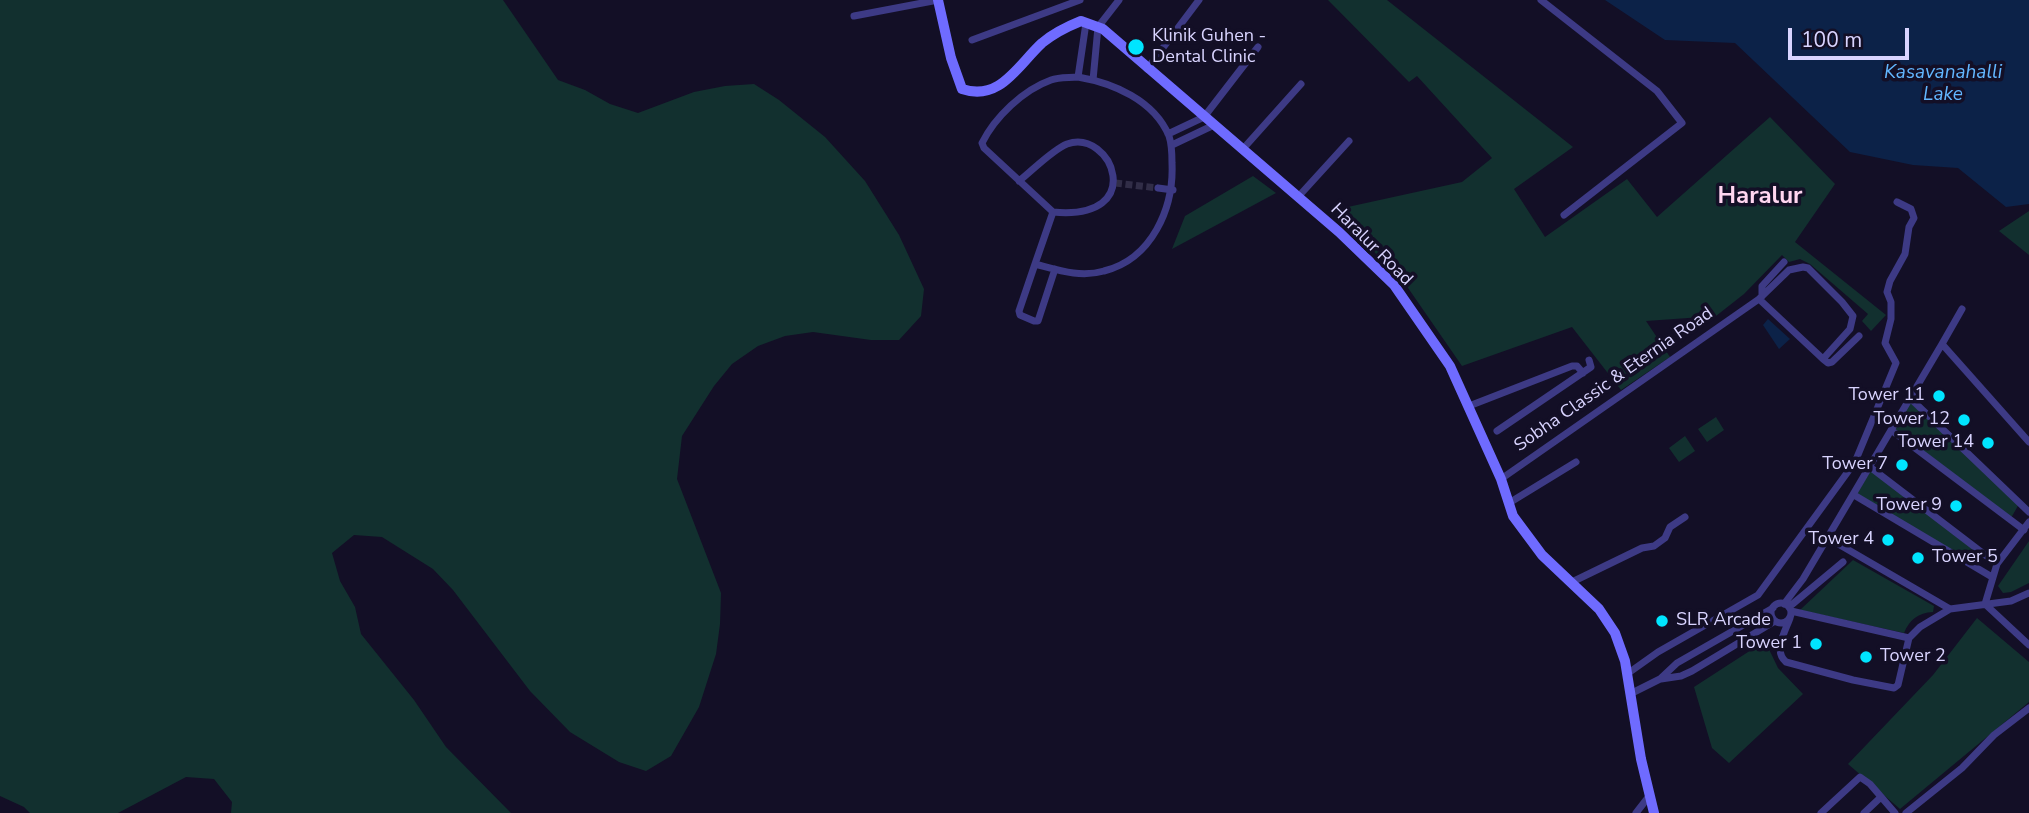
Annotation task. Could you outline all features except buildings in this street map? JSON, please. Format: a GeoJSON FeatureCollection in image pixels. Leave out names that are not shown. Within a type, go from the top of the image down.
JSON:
{"type":"FeatureCollection","features":[{"type":"Feature","properties":{"kind":"street"},"geometry":{"type":"LineString","coordinates":[[854,16],[938,0],[951,58],[962,89],[976,94],[996,89],[1060,29],[1081,21],[1086,23],[1078,77]]}},
{"type":"Feature","properties":{"kind":"street"},"geometry":{"type":"LineString","coordinates":[[972,40],[1080,0]]}},
{"type":"Feature","properties":{"kind":"street"},"geometry":{"type":"LineString","coordinates":[[1093,80],[1098,27],[1119,0]]}},
{"type":"Feature","properties":{"kind":"street"},"geometry":{"type":"LineString","coordinates":[[1147,69],[1199,0]]}},
{"type":"Feature","properties":{"kind":"street"},"geometry":{"type":"LineString","coordinates":[[1541,0],[1657,91],[1682,123],[1564,215]]}},
{"type":"Feature","properties":{"kind":"street","name":"Haralur Road"},"geometry":{"type":"LineString","coordinates":[[1086,23],[1103,29],[1339,232],[1394,285],[1450,366],[1501,479],[1513,516],[1542,555],[1572,582],[1608,621],[1625,661],[1654,813]]}},
{"type":"Feature","properties":{"kind":"street"},"geometry":{"type":"LineString","coordinates":[[1168,134],[1204,117],[1258,47]]}},
{"type":"Feature","properties":{"kind":"street"},"geometry":{"type":"LineString","coordinates":[[1019,181],[1065,145],[1077,143],[1089,145],[1103,153],[1111,164],[1114,183],[1110,195],[1100,205],[1074,214],[1053,212],[1019,181],[984,148],[982,143],[987,134],[1027,93],[1052,79],[1078,77],[1123,90],[1144,104],[1168,134],[1172,145],[1172,190],[1165,216],[1150,242],[1129,260],[1105,271],[1085,274],[1035,264]]}},
{"type":"Feature","properties":{"kind":"street"},"geometry":{"type":"LineString","coordinates":[[1242,149],[1300,84]]}},
{"type":"Feature","properties":{"kind":"street"},"geometry":{"type":"LineString","coordinates":[[1172,145],[1214,125]]}},
{"type":"Feature","properties":{"kind":"street"},"geometry":{"type":"LineString","coordinates":[[1298,197],[1349,141]]}},
{"type":"Feature","properties":{"kind":"street"},"geometry":{"type":"LineString","coordinates":[[1158,188],[1172,190]]}},
{"type":"Feature","properties":{"kind":"street"},"geometry":{"type":"LineString","coordinates":[[1626,674],[1658,652],[1758,595],[1855,462],[1896,363],[1885,343],[1891,319],[1891,302],[1887,292],[1905,254],[1909,227],[1914,218],[1911,209],[1897,202]]}},
{"type":"Feature","properties":{"kind":"street"},"geometry":{"type":"LineString","coordinates":[[1053,212],[1019,311],[1020,315],[1038,321],[1055,269]]}},
{"type":"Feature","properties":{"kind":"street"},"geometry":{"type":"LineString","coordinates":[[1784,262],[1762,286],[1760,297],[1828,363],[1859,336]]}},
{"type":"Feature","properties":{"kind":"street","name":"Sobha Classic & Eternia Road"},"geometry":{"type":"LineString","coordinates":[[1501,479],[1746,308],[1789,270],[1808,268],[1853,316],[1852,325],[1823,359]]}},
{"type":"Feature","properties":{"kind":"street"},"geometry":{"type":"LineString","coordinates":[[1660,679],[1681,676],[1692,671],[1775,621],[1783,623],[1803,579],[1962,309]]}},
{"type":"Feature","properties":{"kind":"street"},"geometry":{"type":"LineString","coordinates":[[1942,344],[2029,442]]}},
{"type":"Feature","properties":{"kind":"street"},"geometry":{"type":"LineString","coordinates":[[1497,431],[1583,373],[1592,366],[1589,360]]}},
{"type":"Feature","properties":{"kind":"street"},"geometry":{"type":"LineString","coordinates":[[1469,406],[1572,366],[1577,366],[1583,373]]}},
{"type":"Feature","properties":{"kind":"street"},"geometry":{"type":"LineString","coordinates":[[1910,398],[2029,512]]}},
{"type":"Feature","properties":{"kind":"street"},"geometry":{"type":"LineString","coordinates":[[1891,430],[2026,526],[1997,564],[1985,604]]}},
{"type":"Feature","properties":{"kind":"street"},"geometry":{"type":"LineString","coordinates":[[1509,503],[1576,462]]}},
{"type":"Feature","properties":{"kind":"street"},"geometry":{"type":"LineString","coordinates":[[1870,467],[1997,564]]}},
{"type":"Feature","properties":{"kind":"street"},"geometry":{"type":"LineString","coordinates":[[1854,495],[1992,577]]}},
{"type":"Feature","properties":{"kind":"street"},"geometry":{"type":"LineString","coordinates":[[1572,582],[1642,548],[1654,545],[1666,537],[1670,527],[1685,517]]}},
{"type":"Feature","properties":{"kind":"street"},"geometry":{"type":"LineString","coordinates":[[1828,538],[1950,609]]}},
{"type":"Feature","properties":{"kind":"street"},"geometry":{"type":"LineString","coordinates":[[1843,562],[1788,610],[1779,650],[1780,657],[1786,662],[1894,688],[1898,685],[1909,638],[1920,627],[1950,609],[2011,601],[2029,593]]}},
{"type":"Feature","properties":{"kind":"street"},"geometry":{"type":"LineString","coordinates":[[1630,694],[1660,679],[1677,663],[1778,604],[1788,610],[1909,638]]}},
{"type":"Feature","properties":{"kind":"street"},"geometry":{"type":"LineString","coordinates":[[1985,604],[2029,645]]}},
{"type":"Feature","properties":{"kind":"street"},"geometry":{"type":"LineString","coordinates":[[1773,608],[1772,616],[1775,621]]}},
{"type":"Feature","properties":{"kind":"street"},"geometry":{"type":"LineString","coordinates":[[1906,813],[1962,768],[1994,735],[2029,708]]}},
{"type":"Feature","properties":{"kind":"street"},"geometry":{"type":"LineString","coordinates":[[1821,813],[1860,777],[1895,813]]}},
{"type":"Feature","properties":{"kind":"street"},"geometry":{"type":"LineString","coordinates":[[1636,813],[1650,794]]}},
{"type":"Feature","properties":{"kind":"street"},"geometry":{"type":"LineString","coordinates":[[1864,813],[1881,797]]}},
{"type":"Feature","properties":{"kind":"green space"},"geometry":{"type":"Polygon","coordinates":[[[0,0],[503,0],[558,80],[585,90],[610,104],[638,113],[694,92],[754,84],[779,100],[825,137],[865,181],[899,235],[924,289],[921,316],[899,340],[871,340],[813,332],[785,336],[758,346],[732,364],[714,386],[682,436],[677,479],[721,593],[720,624],[716,654],[699,707],[671,756],[646,771],[619,762],[570,732],[530,691],[453,590],[433,569],[382,537],[354,535],[332,553],[340,581],[355,607],[361,634],[414,700],[446,747],[511,813],[231,813],[232,802],[214,779],[186,777],[118,813],[30,813],[24,807],[0,796],[0,0]]]}},
{"type":"Feature","properties":{"kind":"green space"},"geometry":{"type":"Polygon","coordinates":[[[1328,0],[1387,0],[1573,147],[1514,189],[1545,237],[1627,179],[1657,217],[1770,117],[1835,184],[1795,242],[1886,315],[1871,331],[1862,321],[1868,314],[1810,264],[1800,259],[1789,262],[1782,255],[1744,294],[1716,316],[1646,321],[1670,357],[1621,390],[1572,327],[1462,366],[1406,285],[1334,210],[1462,182],[1492,158],[1417,76],[1409,82],[1328,0]]]}},
{"type":"Feature","properties":{"kind":"green space"},"geometry":{"type":"Polygon","coordinates":[[[1253,176],[1276,193],[1172,249],[1185,216],[1253,176]]]}},
{"type":"Feature","properties":{"kind":"green space"},"geometry":{"type":"Polygon","coordinates":[[[2029,211],[2029,255],[1999,231],[2029,211]]]}},
{"type":"Feature","properties":{"kind":"green space"},"geometry":{"type":"Polygon","coordinates":[[[1910,402],[2019,504],[2011,518],[1894,431],[1910,402]]]}},
{"type":"Feature","properties":{"kind":"green space"},"geometry":{"type":"Polygon","coordinates":[[[1716,417],[1724,430],[1707,442],[1698,429],[1716,417]]]}},
{"type":"Feature","properties":{"kind":"green space"},"geometry":{"type":"Polygon","coordinates":[[[1685,436],[1695,451],[1679,462],[1669,448],[1685,436]]]}},
{"type":"Feature","properties":{"kind":"green space"},"geometry":{"type":"Polygon","coordinates":[[[1871,470],[1984,556],[1976,566],[1856,495],[1871,470]]]}},
{"type":"Feature","properties":{"kind":"green space"},"geometry":{"type":"Polygon","coordinates":[[[2029,541],[2029,583],[2003,593],[1998,586],[2029,541]]]}},
{"type":"Feature","properties":{"kind":"green space"},"geometry":{"type":"Polygon","coordinates":[[[1853,560],[1934,606],[1933,612],[1915,618],[1904,633],[1800,610],[1853,560]]]}},
{"type":"Feature","properties":{"kind":"green space"},"geometry":{"type":"Polygon","coordinates":[[[1977,618],[2029,662],[2029,702],[1900,809],[1848,764],[1933,675],[1977,618]]]}},
{"type":"Feature","properties":{"kind":"green space"},"geometry":{"type":"Polygon","coordinates":[[[1765,641],[1778,668],[1803,694],[1729,763],[1712,748],[1694,687],[1765,641]]]}},
{"type":"Feature","properties":{"kind":"water","name":"Kasavanahalli Lake"},"geometry":{"type":"Polygon","coordinates":[[[1605,0],[2029,0],[2029,204],[2006,207],[1958,168],[1913,165],[1850,152],[1735,43],[1665,40],[1605,0]]]}},
{"type":"Feature","properties":{"kind":"water"},"geometry":{"type":"Polygon","coordinates":[[[1768,319],[1790,339],[1779,349],[1763,325],[1768,319]]]}},
{"type":"Feature","properties":{"kind":"tunnel"},"geometry":{"type":"LineString","coordinates":[[1115,183],[1158,188]]}},
{"type":"Feature","properties":{"kind":"place","name":"Klinik Guhen - Dental Clinic"},"geometry":{"type":"Point","coordinates":[1136,47]}},
{"type":"Feature","properties":{"kind":"place","name":"Tower 11"},"geometry":{"type":"Point","coordinates":[1939,396]}},
{"type":"Feature","properties":{"kind":"place","name":"Tower 12"},"geometry":{"type":"Point","coordinates":[1964,420]}},
{"type":"Feature","properties":{"kind":"place","name":"Tower 14"},"geometry":{"type":"Point","coordinates":[1988,443]}},
{"type":"Feature","properties":{"kind":"place","name":"Tower 7"},"geometry":{"type":"Point","coordinates":[1902,465]}},
{"type":"Feature","properties":{"kind":"place","name":"Tower 9"},"geometry":{"type":"Point","coordinates":[1956,506]}},
{"type":"Feature","properties":{"kind":"place","name":"Tower 4"},"geometry":{"type":"Point","coordinates":[1888,540]}},
{"type":"Feature","properties":{"kind":"place","name":"Tower 5"},"geometry":{"type":"Point","coordinates":[1918,558]}},
{"type":"Feature","properties":{"kind":"place","name":"SLR Arcade"},"geometry":{"type":"Point","coordinates":[1662,621]}},
{"type":"Feature","properties":{"kind":"place","name":"Tower 1"},"geometry":{"type":"Point","coordinates":[1816,644]}},
{"type":"Feature","properties":{"kind":"place","name":"Tower 2"},"geometry":{"type":"Point","coordinates":[1866,657]}},
{"type":"Feature","properties":{"kind":"district","name":"Haralur"},"geometry":{"type":"Point","coordinates":[1760,197]}}]}
